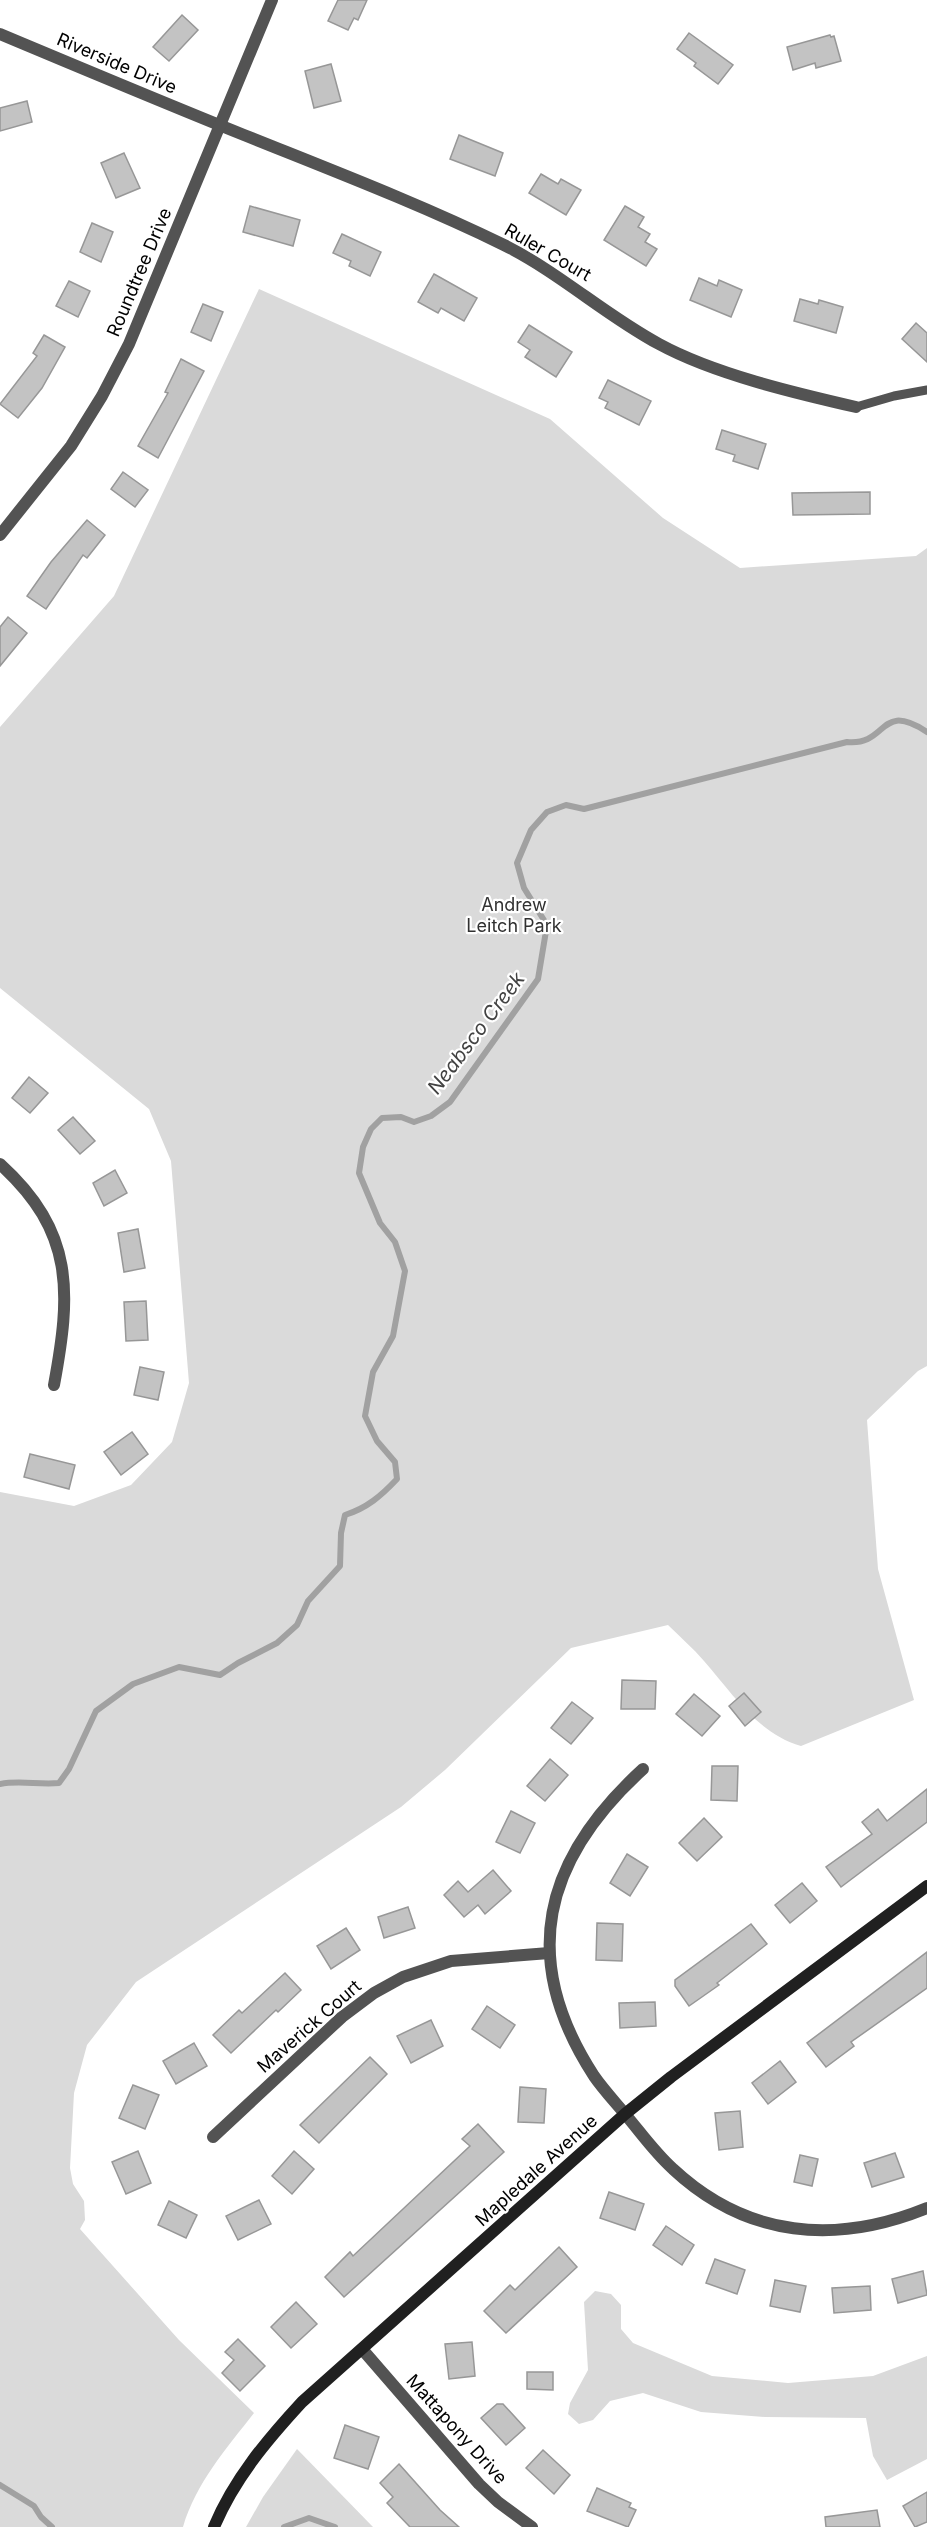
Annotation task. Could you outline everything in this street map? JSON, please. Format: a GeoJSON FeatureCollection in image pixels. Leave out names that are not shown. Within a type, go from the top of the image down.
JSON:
{"type":"FeatureCollection","features":[{"type":"Feature","properties":{"kind":"street","name":"Roundtree Drive"},"geometry":{"type":"LineString","coordinates":[[0,535],[71,446],[108,386],[129,344],[272,0]]}},
{"type":"Feature","properties":{"kind":"street","name":"Riverside Drive"},"geometry":{"type":"LineString","coordinates":[[0,34],[220,125]]}},
{"type":"Feature","properties":{"kind":"street","name":"Ruler Court"},"geometry":{"type":"LineString","coordinates":[[220,125],[422,207],[507,246],[559,277],[632,328],[660,345],[698,362],[807,396],[856,407]]}},
{"type":"Feature","properties":{"kind":"street"},"geometry":{"type":"LineString","coordinates":[[0,1164],[20,1183],[37,1206],[49,1228],[61,1262],[66,1304],[64,1333],[54,1385]]}},
{"type":"Feature","properties":{"kind":"street"},"geometry":{"type":"LineString","coordinates":[[643,1769],[609,1802],[575,1849],[560,1881],[552,1907],[549,1953],[552,1982],[568,2029],[595,2077],[659,2155],[689,2183],[716,2201],[751,2218],[782,2227],[808,2231],[843,2230],[877,2225],[927,2208]]}},
{"type":"Feature","properties":{"kind":"street","name":"Mapledale Avenue"},"geometry":{"type":"LineString","coordinates":[[214,2527],[244,2471],[273,2433],[302,2402],[671,2077],[927,1886]]}},
{"type":"Feature","properties":{"kind":"street","name":"Maverick Court"},"geometry":{"type":"LineString","coordinates":[[213,2137],[342,2017],[383,1988],[429,1967],[451,1961],[549,1953]]}},
{"type":"Feature","properties":{"kind":"street","name":"Mattapony Drive"},"geometry":{"type":"LineString","coordinates":[[362,2349],[479,2484],[498,2502],[532,2527]]}},
{"type":"Feature","properties":{"kind":"lane"},"geometry":{"type":"LineString","coordinates":[[856,407],[894,396],[927,390]]}},
{"type":"Feature","properties":{"kind":"green space","name":"Andrew Leitch Park"},"geometry":{"type":"Polygon","coordinates":[[[259,289],[550,419],[663,518],[740,568],[916,556],[927,548],[927,1366],[918,1371],[867,1420],[878,1569],[914,1700],[801,1746],[771,1732],[759,1722],[736,1699],[700,1656],[668,1625],[571,1648],[445,1770],[401,1807],[136,1982],[87,2045],[74,2093],[70,2168],[73,2184],[84,2201],[85,2220],[80,2229],[179,2340],[254,2413],[204,2481],[183,2527],[0,2527],[0,1492],[74,1506],[131,1485],[172,1442],[189,1383],[171,1161],[149,1109],[0,988],[0,727],[114,596],[259,289]]]}},
{"type":"Feature","properties":{"kind":"green space"},"geometry":{"type":"Polygon","coordinates":[[[595,2291],[611,2294],[621,2305],[621,2329],[633,2343],[712,2376],[788,2383],[873,2376],[927,2356],[927,2459],[887,2480],[873,2456],[866,2418],[765,2417],[701,2412],[643,2393],[610,2401],[593,2420],[579,2424],[568,2414],[570,2403],[588,2370],[584,2302],[595,2291]]]}},
{"type":"Feature","properties":{"kind":"green space"},"geometry":{"type":"Polygon","coordinates":[[[297,2449],[373,2527],[246,2527],[263,2497],[297,2449]]]}},
{"type":"Feature","properties":{"kind":"building"},"geometry":{"type":"Polygon","coordinates":[[[338,0],[367,0],[358,20],[354,18],[348,30],[328,21],[338,0]]]}},
{"type":"Feature","properties":{"kind":"building"},"geometry":{"type":"Polygon","coordinates":[[[182,15],[198,30],[169,61],[153,47],[182,15]]]}},
{"type":"Feature","properties":{"kind":"building"},"geometry":{"type":"Polygon","coordinates":[[[689,33],[733,65],[718,84],[694,66],[696,63],[677,49],[689,33]]]}},
{"type":"Feature","properties":{"kind":"building"},"geometry":{"type":"Polygon","coordinates":[[[830,35],[834,36],[841,61],[816,68],[815,63],[793,70],[787,47],[830,35]]]}},
{"type":"Feature","properties":{"kind":"building"},"geometry":{"type":"Polygon","coordinates":[[[331,64],[341,101],[314,108],[305,71],[331,64]]]}},
{"type":"Feature","properties":{"kind":"building"},"geometry":{"type":"Polygon","coordinates":[[[27,101],[32,122],[0,131],[0,108],[27,101]]]}},
{"type":"Feature","properties":{"kind":"building"},"geometry":{"type":"Polygon","coordinates":[[[459,135],[503,153],[495,176],[450,159],[459,135]]]}},
{"type":"Feature","properties":{"kind":"building"},"geometry":{"type":"Polygon","coordinates":[[[124,153],[140,188],[116,198],[101,163],[124,153]]]}},
{"type":"Feature","properties":{"kind":"building"},"geometry":{"type":"Polygon","coordinates":[[[541,174],[558,184],[561,179],[581,190],[566,215],[529,193],[541,174]]]}},
{"type":"Feature","properties":{"kind":"building"},"geometry":{"type":"Polygon","coordinates":[[[250,206],[300,220],[293,246],[243,232],[250,206]]]}},
{"type":"Feature","properties":{"kind":"building"},"geometry":{"type":"Polygon","coordinates":[[[625,206],[644,217],[638,227],[650,234],[645,242],[657,249],[646,266],[604,240],[625,206]]]}},
{"type":"Feature","properties":{"kind":"building"},"geometry":{"type":"Polygon","coordinates":[[[92,223],[113,232],[101,262],[80,252],[92,223]]]}},
{"type":"Feature","properties":{"kind":"building"},"geometry":{"type":"Polygon","coordinates":[[[342,234],[381,252],[370,276],[349,266],[351,261],[333,253],[342,234]]]}},
{"type":"Feature","properties":{"kind":"building"},"geometry":{"type":"Polygon","coordinates":[[[434,274],[477,298],[464,321],[441,308],[438,313],[418,302],[434,274]]]}},
{"type":"Feature","properties":{"kind":"building"},"geometry":{"type":"Polygon","coordinates":[[[699,278],[717,286],[719,280],[742,290],[731,317],[690,300],[699,278]]]}},
{"type":"Feature","properties":{"kind":"building"},"geometry":{"type":"Polygon","coordinates":[[[69,281],[90,291],[78,317],[56,306],[69,281]]]}},
{"type":"Feature","properties":{"kind":"building"},"geometry":{"type":"Polygon","coordinates":[[[800,299],[818,304],[819,300],[843,307],[836,333],[794,321],[800,299]]]}},
{"type":"Feature","properties":{"kind":"building"},"geometry":{"type":"Polygon","coordinates":[[[203,304],[223,312],[211,341],[191,332],[203,304]]]}},
{"type":"Feature","properties":{"kind":"building"},"geometry":{"type":"Polygon","coordinates":[[[916,323],[927,333],[927,362],[902,339],[916,323]]]}},
{"type":"Feature","properties":{"kind":"building"},"geometry":{"type":"Polygon","coordinates":[[[529,325],[572,352],[556,377],[525,357],[530,350],[518,342],[529,325]]]}},
{"type":"Feature","properties":{"kind":"building"},"geometry":{"type":"Polygon","coordinates":[[[44,335],[65,347],[42,388],[18,418],[0,404],[37,356],[33,353],[44,335]]]}},
{"type":"Feature","properties":{"kind":"building"},"geometry":{"type":"Polygon","coordinates":[[[181,359],[204,371],[158,458],[138,446],[168,393],[165,392],[181,359]]]}},
{"type":"Feature","properties":{"kind":"building"},"geometry":{"type":"Polygon","coordinates":[[[608,380],[651,401],[639,425],[605,408],[608,402],[599,398],[608,380]]]}},
{"type":"Feature","properties":{"kind":"building"},"geometry":{"type":"Polygon","coordinates":[[[722,430],[766,444],[758,469],[733,461],[735,455],[716,449],[722,430]]]}},
{"type":"Feature","properties":{"kind":"building"},"geometry":{"type":"Polygon","coordinates":[[[123,472],[148,490],[135,507],[111,489],[123,472]]]}},
{"type":"Feature","properties":{"kind":"building"},"geometry":{"type":"Polygon","coordinates":[[[870,492],[870,514],[793,515],[792,493],[870,492]]]}},
{"type":"Feature","properties":{"kind":"building"},"geometry":{"type":"Polygon","coordinates":[[[87,520],[105,535],[87,558],[83,555],[46,609],[27,596],[51,562],[87,520]]]}},
{"type":"Feature","properties":{"kind":"building"},"geometry":{"type":"Polygon","coordinates":[[[8,617],[27,633],[0,666],[0,627],[8,617]]]}},
{"type":"Feature","properties":{"kind":"building"},"geometry":{"type":"Polygon","coordinates":[[[29,1077],[48,1093],[30,1113],[12,1098],[29,1077]]]}},
{"type":"Feature","properties":{"kind":"building"},"geometry":{"type":"Polygon","coordinates":[[[73,1117],[95,1141],[80,1154],[58,1130],[73,1117]]]}},
{"type":"Feature","properties":{"kind":"building"},"geometry":{"type":"Polygon","coordinates":[[[115,1170],[127,1193],[104,1206],[93,1183],[115,1170]]]}},
{"type":"Feature","properties":{"kind":"building"},"geometry":{"type":"Polygon","coordinates":[[[138,1229],[145,1268],[124,1272],[118,1233],[138,1229]]]}},
{"type":"Feature","properties":{"kind":"building"},"geometry":{"type":"Polygon","coordinates":[[[146,1301],[148,1340],[126,1341],[124,1302],[146,1301]]]}},
{"type":"Feature","properties":{"kind":"building"},"geometry":{"type":"Polygon","coordinates":[[[140,1367],[164,1372],[158,1400],[134,1395],[140,1367]]]}},
{"type":"Feature","properties":{"kind":"building"},"geometry":{"type":"Polygon","coordinates":[[[132,1432],[148,1454],[121,1475],[104,1452],[132,1432]]]}},
{"type":"Feature","properties":{"kind":"building"},"geometry":{"type":"Polygon","coordinates":[[[30,1454],[75,1465],[69,1489],[24,1477],[30,1454]]]}},
{"type":"Feature","properties":{"kind":"building"},"geometry":{"type":"Polygon","coordinates":[[[622,1680],[656,1681],[655,1709],[621,1709],[622,1680]]]}},
{"type":"Feature","properties":{"kind":"building"},"geometry":{"type":"Polygon","coordinates":[[[744,1693],[761,1712],[745,1726],[729,1706],[744,1693]]]}},
{"type":"Feature","properties":{"kind":"building"},"geometry":{"type":"Polygon","coordinates":[[[694,1694],[720,1716],[702,1736],[676,1714],[694,1694]]]}},
{"type":"Feature","properties":{"kind":"building"},"geometry":{"type":"Polygon","coordinates":[[[572,1702],[593,1718],[571,1744],[551,1728],[572,1702]]]}},
{"type":"Feature","properties":{"kind":"building"},"geometry":{"type":"Polygon","coordinates":[[[550,1759],[568,1775],[545,1801],[527,1786],[550,1759]]]}},
{"type":"Feature","properties":{"kind":"building"},"geometry":{"type":"Polygon","coordinates":[[[712,1766],[738,1766],[737,1801],[711,1800],[712,1766]]]}},
{"type":"Feature","properties":{"kind":"building"},"geometry":{"type":"Polygon","coordinates":[[[927,1789],[927,1822],[841,1887],[826,1867],[872,1834],[862,1822],[878,1809],[887,1821],[927,1789]]]}},
{"type":"Feature","properties":{"kind":"building"},"geometry":{"type":"Polygon","coordinates":[[[511,1811],[535,1823],[520,1853],[496,1842],[511,1811]]]}},
{"type":"Feature","properties":{"kind":"building"},"geometry":{"type":"Polygon","coordinates":[[[704,1818],[722,1837],[697,1861],[679,1843],[704,1818]]]}},
{"type":"Feature","properties":{"kind":"building"},"geometry":{"type":"Polygon","coordinates":[[[627,1854],[648,1867],[630,1896],[610,1883],[627,1854]]]}},
{"type":"Feature","properties":{"kind":"building"},"geometry":{"type":"Polygon","coordinates":[[[493,1870],[511,1891],[485,1914],[478,1905],[464,1917],[444,1895],[458,1881],[468,1892],[493,1870]]]}},
{"type":"Feature","properties":{"kind":"building"},"geometry":{"type":"Polygon","coordinates":[[[802,1883],[817,1901],[790,1923],[775,1905],[802,1883]]]}},
{"type":"Feature","properties":{"kind":"building"},"geometry":{"type":"Polygon","coordinates":[[[408,1907],[415,1928],[384,1938],[378,1917],[408,1907]]]}},
{"type":"Feature","properties":{"kind":"building"},"geometry":{"type":"Polygon","coordinates":[[[597,1923],[623,1924],[622,1961],[596,1960],[597,1923]]]}},
{"type":"Feature","properties":{"kind":"building"},"geometry":{"type":"Polygon","coordinates":[[[751,1924],[767,1944],[717,1983],[719,1985],[689,2006],[675,1986],[675,1980],[751,1924]]]}},
{"type":"Feature","properties":{"kind":"building"},"geometry":{"type":"Polygon","coordinates":[[[346,1928],[360,1950],[331,1969],[317,1946],[346,1928]]]}},
{"type":"Feature","properties":{"kind":"building"},"geometry":{"type":"Polygon","coordinates":[[[927,1952],[927,1988],[851,2042],[854,2046],[826,2067],[807,2043],[927,1952]]]}},
{"type":"Feature","properties":{"kind":"building"},"geometry":{"type":"Polygon","coordinates":[[[285,1973],[301,1990],[278,2012],[276,2010],[231,2053],[213,2035],[239,2010],[242,2013],[285,1973]]]}},
{"type":"Feature","properties":{"kind":"building"},"geometry":{"type":"Polygon","coordinates":[[[655,2002],[656,2026],[620,2028],[619,2003],[655,2002]]]}},
{"type":"Feature","properties":{"kind":"building"},"geometry":{"type":"Polygon","coordinates":[[[487,2006],[515,2025],[500,2048],[472,2029],[487,2006]]]}},
{"type":"Feature","properties":{"kind":"building"},"geometry":{"type":"Polygon","coordinates":[[[431,2020],[443,2046],[411,2063],[397,2036],[431,2020]]]}},
{"type":"Feature","properties":{"kind":"building"},"geometry":{"type":"Polygon","coordinates":[[[194,2043],[207,2066],[176,2084],[163,2061],[194,2043]]]}},
{"type":"Feature","properties":{"kind":"building"},"geometry":{"type":"Polygon","coordinates":[[[370,2057],[387,2074],[319,2143],[300,2125],[370,2057]]]}},
{"type":"Feature","properties":{"kind":"building"},"geometry":{"type":"Polygon","coordinates":[[[780,2061],[796,2082],[768,2104],[752,2083],[780,2061]]]}},
{"type":"Feature","properties":{"kind":"building"},"geometry":{"type":"Polygon","coordinates":[[[133,2085],[159,2095],[145,2129],[119,2118],[133,2085]]]}},
{"type":"Feature","properties":{"kind":"building"},"geometry":{"type":"Polygon","coordinates":[[[520,2087],[546,2089],[544,2123],[518,2122],[520,2087]]]}},
{"type":"Feature","properties":{"kind":"building"},"geometry":{"type":"Polygon","coordinates":[[[740,2111],[743,2147],[719,2150],[715,2113],[740,2111]]]}},
{"type":"Feature","properties":{"kind":"building"},"geometry":{"type":"Polygon","coordinates":[[[478,2124],[504,2152],[344,2297],[325,2277],[350,2252],[353,2256],[470,2146],[462,2139],[478,2124]]]}},
{"type":"Feature","properties":{"kind":"building"},"geometry":{"type":"Polygon","coordinates":[[[138,2151],[151,2183],[126,2194],[112,2162],[138,2151]]]}},
{"type":"Feature","properties":{"kind":"building"},"geometry":{"type":"Polygon","coordinates":[[[294,2151],[314,2169],[292,2194],[272,2176],[294,2151]]]}},
{"type":"Feature","properties":{"kind":"building"},"geometry":{"type":"Polygon","coordinates":[[[895,2153],[904,2177],[872,2187],[864,2163],[895,2153]]]}},
{"type":"Feature","properties":{"kind":"building"},"geometry":{"type":"Polygon","coordinates":[[[800,2155],[818,2159],[812,2186],[794,2182],[800,2155]]]}},
{"type":"Feature","properties":{"kind":"building"},"geometry":{"type":"Polygon","coordinates":[[[609,2192],[644,2204],[635,2230],[600,2218],[609,2192]]]}},
{"type":"Feature","properties":{"kind":"building"},"geometry":{"type":"Polygon","coordinates":[[[259,2200],[271,2224],[238,2240],[226,2216],[259,2200]]]}},
{"type":"Feature","properties":{"kind":"building"},"geometry":{"type":"Polygon","coordinates":[[[169,2201],[197,2215],[186,2238],[158,2225],[169,2201]]]}},
{"type":"Feature","properties":{"kind":"building"},"geometry":{"type":"Polygon","coordinates":[[[666,2226],[694,2245],[682,2265],[653,2245],[666,2226]]]}},
{"type":"Feature","properties":{"kind":"building"},"geometry":{"type":"Polygon","coordinates":[[[559,2247],[577,2267],[506,2333],[484,2311],[510,2285],[515,2290],[559,2247]]]}},
{"type":"Feature","properties":{"kind":"building"},"geometry":{"type":"Polygon","coordinates":[[[715,2259],[745,2270],[737,2294],[706,2283],[715,2259]]]}},
{"type":"Feature","properties":{"kind":"building"},"geometry":{"type":"Polygon","coordinates":[[[923,2271],[927,2295],[898,2303],[892,2279],[923,2271]]]}},
{"type":"Feature","properties":{"kind":"building"},"geometry":{"type":"Polygon","coordinates":[[[775,2280],[806,2286],[800,2312],[770,2306],[775,2280]]]}},
{"type":"Feature","properties":{"kind":"building"},"geometry":{"type":"Polygon","coordinates":[[[870,2286],[871,2310],[834,2313],[832,2288],[870,2286]]]}},
{"type":"Feature","properties":{"kind":"building"},"geometry":{"type":"Polygon","coordinates":[[[296,2302],[317,2324],[291,2348],[271,2327],[296,2302]]]}},
{"type":"Feature","properties":{"kind":"building"},"geometry":{"type":"Polygon","coordinates":[[[238,2339],[265,2366],[240,2391],[222,2373],[234,2360],[225,2352],[238,2339]]]}},
{"type":"Feature","properties":{"kind":"building"},"geometry":{"type":"Polygon","coordinates":[[[472,2342],[475,2376],[449,2379],[445,2344],[472,2342]]]}},
{"type":"Feature","properties":{"kind":"building"},"geometry":{"type":"Polygon","coordinates":[[[527,2372],[553,2372],[553,2390],[527,2389],[527,2372]]]}},
{"type":"Feature","properties":{"kind":"building"},"geometry":{"type":"Polygon","coordinates":[[[497,2404],[503,2404],[525,2428],[506,2445],[481,2418],[497,2404]]]}},
{"type":"Feature","properties":{"kind":"building"},"geometry":{"type":"Polygon","coordinates":[[[345,2425],[379,2437],[368,2469],[334,2458],[345,2425]]]}},
{"type":"Feature","properties":{"kind":"building"},"geometry":{"type":"Polygon","coordinates":[[[543,2450],[570,2475],[554,2494],[526,2468],[543,2450]]]}},
{"type":"Feature","properties":{"kind":"building"},"geometry":{"type":"Polygon","coordinates":[[[399,2464],[440,2510],[459,2527],[410,2527],[387,2503],[393,2497],[380,2483],[399,2464]]]}},
{"type":"Feature","properties":{"kind":"building"},"geometry":{"type":"Polygon","coordinates":[[[597,2488],[631,2503],[629,2507],[636,2510],[628,2527],[587,2511],[597,2488]]]}},
{"type":"Feature","properties":{"kind":"building"},"geometry":{"type":"Polygon","coordinates":[[[927,2492],[927,2522],[915,2527],[903,2506],[927,2492]]]}},
{"type":"Feature","properties":{"kind":"building"},"geometry":{"type":"Polygon","coordinates":[[[877,2510],[880,2527],[826,2527],[825,2517],[877,2510]]]}},
{"type":"Feature","properties":{"kind":"waterway","name":"Neabsco Creek"},"geometry":{"type":"LineString","coordinates":[[0,1784],[59,1783],[69,1769],[96,1711],[133,1684],[179,1667],[220,1675],[277,1643],[297,1625],[308,1601],[340,1566],[341,1533],[345,1515],[373,1501],[397,1479],[395,1462],[377,1441],[365,1416],[373,1372],[393,1336],[405,1271],[395,1242],[380,1223],[359,1173],[363,1147],[371,1129],[382,1118],[401,1117],[414,1122],[431,1116],[450,1102],[538,979],[547,925],[524,888],[517,863],[531,830],[547,812],[566,805],[584,809],[847,742],[860,741],[870,738],[891,722],[911,723],[927,732]]}},
{"type":"Feature","properties":{"kind":"waterway"},"geometry":{"type":"LineString","coordinates":[[0,2485],[34,2506],[41,2517],[52,2527]]}},
{"type":"Feature","properties":{"kind":"waterway"},"geometry":{"type":"LineString","coordinates":[[284,2527],[309,2518],[335,2527]]}}]}
